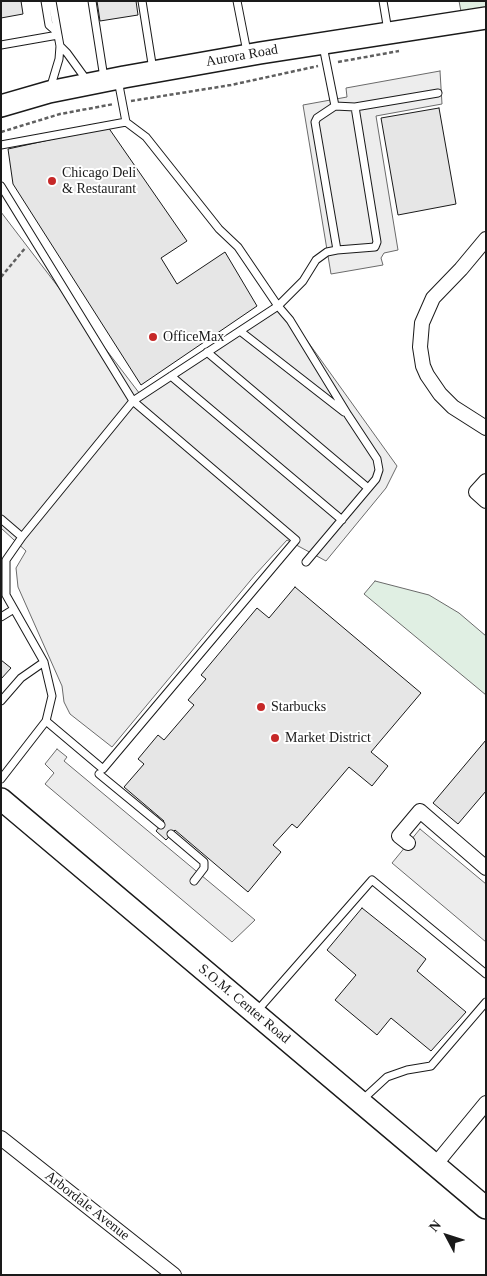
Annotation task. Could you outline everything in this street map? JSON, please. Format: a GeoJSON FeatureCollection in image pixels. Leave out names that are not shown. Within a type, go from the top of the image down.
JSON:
{"type":"FeatureCollection","features":[{"type":"Feature","properties":{"kind":"main road","name":"Aurora Road"},"geometry":{"type":"LineString","coordinates":[[1,106],[49,92],[104,81],[248,55],[486,18]]}},
{"type":"Feature","properties":{"kind":"main road","name":"S.O.M. Center Road"},"geometry":{"type":"LineString","coordinates":[[1,799],[486,1208]]}},
{"type":"Feature","properties":{"kind":"street"},"geometry":{"type":"LineString","coordinates":[[486,239],[433,298],[422,323],[420,347],[427,375],[440,394],[458,410],[486,428]]}},
{"type":"Feature","properties":{"kind":"street"},"geometry":{"type":"LineString","coordinates":[[486,481],[476,492],[486,501]]}},
{"type":"Feature","properties":{"kind":"street"},"geometry":{"type":"LineString","coordinates":[[408,843],[399,836],[420,811],[480,857],[486,868]]}},
{"type":"Feature","properties":{"kind":"street"},"geometry":{"type":"LineString","coordinates":[[435,1165],[486,1102]]}},
{"type":"Feature","properties":{"kind":"street","name":"Arbordale Avenue"},"geometry":{"type":"LineString","coordinates":[[1,1138],[174,1275]]}},
{"type":"Feature","properties":{"kind":"lane"},"geometry":{"type":"LineString","coordinates":[[45,1],[49,25],[57,34]]}},
{"type":"Feature","properties":{"kind":"lane"},"geometry":{"type":"LineString","coordinates":[[49,92],[59,59],[60,46],[52,1]]}},
{"type":"Feature","properties":{"kind":"lane"},"geometry":{"type":"LineString","coordinates":[[92,1],[104,81]]}},
{"type":"Feature","properties":{"kind":"lane"},"geometry":{"type":"LineString","coordinates":[[142,1],[154,72]]}},
{"type":"Feature","properties":{"kind":"lane"},"geometry":{"type":"LineString","coordinates":[[237,1],[248,55]]}},
{"type":"Feature","properties":{"kind":"lane"},"geometry":{"type":"LineString","coordinates":[[383,1],[388,34]]}},
{"type":"Feature","properties":{"kind":"lane"},"geometry":{"type":"LineString","coordinates":[[1,44],[57,34]]}},
{"type":"Feature","properties":{"kind":"lane"},"geometry":{"type":"LineString","coordinates":[[322,44],[335,106]]}},
{"type":"Feature","properties":{"kind":"lane"},"geometry":{"type":"LineString","coordinates":[[60,46],[104,81],[122,103],[126,122],[146,137],[219,229],[238,247],[278,306],[290,320],[377,459],[379,470],[376,479],[306,562]]}},
{"type":"Feature","properties":{"kind":"lane"},"geometry":{"type":"LineString","coordinates":[[336,250],[315,122],[317,118],[335,106],[356,107],[438,93]]}},
{"type":"Feature","properties":{"kind":"lane"},"geometry":{"type":"LineString","coordinates":[[1,780],[46,721],[52,696],[44,662],[6,595],[6,560],[22,537],[133,401],[278,306],[303,281],[316,260],[327,252],[375,247],[377,242],[356,107]]}},
{"type":"Feature","properties":{"kind":"lane"},"geometry":{"type":"LineString","coordinates":[[1,145],[126,122]]}},
{"type":"Feature","properties":{"kind":"lane"},"geometry":{"type":"LineString","coordinates":[[1,186],[133,401],[296,540],[103,769],[46,721]]}},
{"type":"Feature","properties":{"kind":"lane"},"geometry":{"type":"LineString","coordinates":[[240,331],[348,415]]}},
{"type":"Feature","properties":{"kind":"lane"},"geometry":{"type":"LineString","coordinates":[[207,352],[368,488]]}},
{"type":"Feature","properties":{"kind":"lane"},"geometry":{"type":"LineString","coordinates":[[171,376],[342,520]]}},
{"type":"Feature","properties":{"kind":"lane"},"geometry":{"type":"LineString","coordinates":[[1,519],[22,537]]}},
{"type":"Feature","properties":{"kind":"lane"},"geometry":{"type":"LineString","coordinates":[[1,618],[14,609]]}},
{"type":"Feature","properties":{"kind":"lane"},"geometry":{"type":"LineString","coordinates":[[1,701],[21,678],[44,662]]}},
{"type":"Feature","properties":{"kind":"lane"},"geometry":{"type":"LineString","coordinates":[[99,774],[161,825]]}},
{"type":"Feature","properties":{"kind":"lane"},"geometry":{"type":"LineString","coordinates":[[171,834],[204,862],[204,868],[194,881]]}},
{"type":"Feature","properties":{"kind":"lane"},"geometry":{"type":"LineString","coordinates":[[255,1014],[372,880],[486,974]]}},
{"type":"Feature","properties":{"kind":"lane"},"geometry":{"type":"LineString","coordinates":[[360,1102],[387,1077],[407,1070],[431,1066],[486,1002]]}},
{"type":"Feature","properties":{"kind":"path"},"geometry":{"type":"LineString","coordinates":[[1,132],[60,114],[231,85],[327,64],[401,51]]}},
{"type":"Feature","properties":{"kind":"path"},"geometry":{"type":"LineString","coordinates":[[1,277],[34,238]]}},
{"type":"Feature","properties":{"kind":"green space"},"geometry":{"type":"Polygon","coordinates":[[[459,1],[486,1],[486,18],[463,22],[459,1]]]}},
{"type":"Feature","properties":{"kind":"green space"},"geometry":{"type":"Polygon","coordinates":[[[375,581],[429,595],[459,613],[486,636],[486,695],[364,594],[375,581]]]}},
{"type":"Feature","properties":{"kind":"shaded area"},"geometry":{"type":"Polygon","coordinates":[[[440,71],[442,104],[376,116],[398,250],[384,253],[381,258],[383,265],[331,274],[303,105],[347,97],[346,88],[440,71]]]}},
{"type":"Feature","properties":{"kind":"shaded area"},"geometry":{"type":"Polygon","coordinates":[[[1,212],[143,398],[277,310],[303,335],[397,466],[386,488],[326,561],[287,540],[255,575],[112,747],[70,714],[64,702],[62,686],[18,587],[16,568],[26,551],[1,528],[1,212]]]}},
{"type":"Feature","properties":{"kind":"shaded area"},"geometry":{"type":"Polygon","coordinates":[[[57,749],[67,757],[64,761],[255,920],[232,942],[45,784],[54,773],[45,764],[57,749]]]}},
{"type":"Feature","properties":{"kind":"shaded area"},"geometry":{"type":"Polygon","coordinates":[[[420,829],[486,884],[486,942],[392,863],[420,829]]]}},
{"type":"Feature","properties":{"kind":"building"},"geometry":{"type":"Polygon","coordinates":[[[1,1],[21,1],[23,14],[1,18],[1,1]]]}},
{"type":"Feature","properties":{"kind":"building"},"geometry":{"type":"Polygon","coordinates":[[[97,1],[136,1],[138,15],[100,21],[97,1]]]}},
{"type":"Feature","properties":{"kind":"building"},"geometry":{"type":"Polygon","coordinates":[[[439,108],[456,204],[398,215],[381,118],[439,108]]]}},
{"type":"Feature","properties":{"kind":"building"},"geometry":{"type":"Polygon","coordinates":[[[108,127],[187,241],[161,258],[177,284],[225,252],[257,306],[141,385],[13,184],[8,149],[108,127]]]}},
{"type":"Feature","properties":{"kind":"building","name":"Market District"},"geometry":{"type":"Polygon","coordinates":[[[295,587],[421,693],[371,752],[388,766],[372,786],[349,767],[297,828],[292,824],[273,845],[281,852],[248,892],[175,830],[166,840],[156,831],[164,821],[124,787],[144,764],[138,759],[158,735],[164,740],[194,705],[188,700],[206,679],[201,675],[257,608],[269,618],[295,587]]]}},
{"type":"Feature","properties":{"kind":"building"},"geometry":{"type":"Polygon","coordinates":[[[1,660],[11,668],[1,679],[1,660]]]}},
{"type":"Feature","properties":{"kind":"building"},"geometry":{"type":"Polygon","coordinates":[[[486,740],[486,791],[458,824],[433,803],[486,740]]]}},
{"type":"Feature","properties":{"kind":"building"},"geometry":{"type":"Polygon","coordinates":[[[362,908],[426,959],[417,971],[466,1012],[431,1051],[391,1018],[377,1035],[335,1000],[356,975],[327,950],[362,908]]]}},
{"type":"Feature","properties":{"kind":"place","name":"Chicago Deli & Restaurant"},"geometry":{"type":"Point","coordinates":[52,181]}},
{"type":"Feature","properties":{"kind":"place","name":"OfficeMax"},"geometry":{"type":"Point","coordinates":[153,337]}},
{"type":"Feature","properties":{"kind":"place","name":"Starbucks"},"geometry":{"type":"Point","coordinates":[261,707]}},
{"type":"Feature","properties":{"kind":"place","name":"Market District"},"geometry":{"type":"Point","coordinates":[275,738]}}]}
